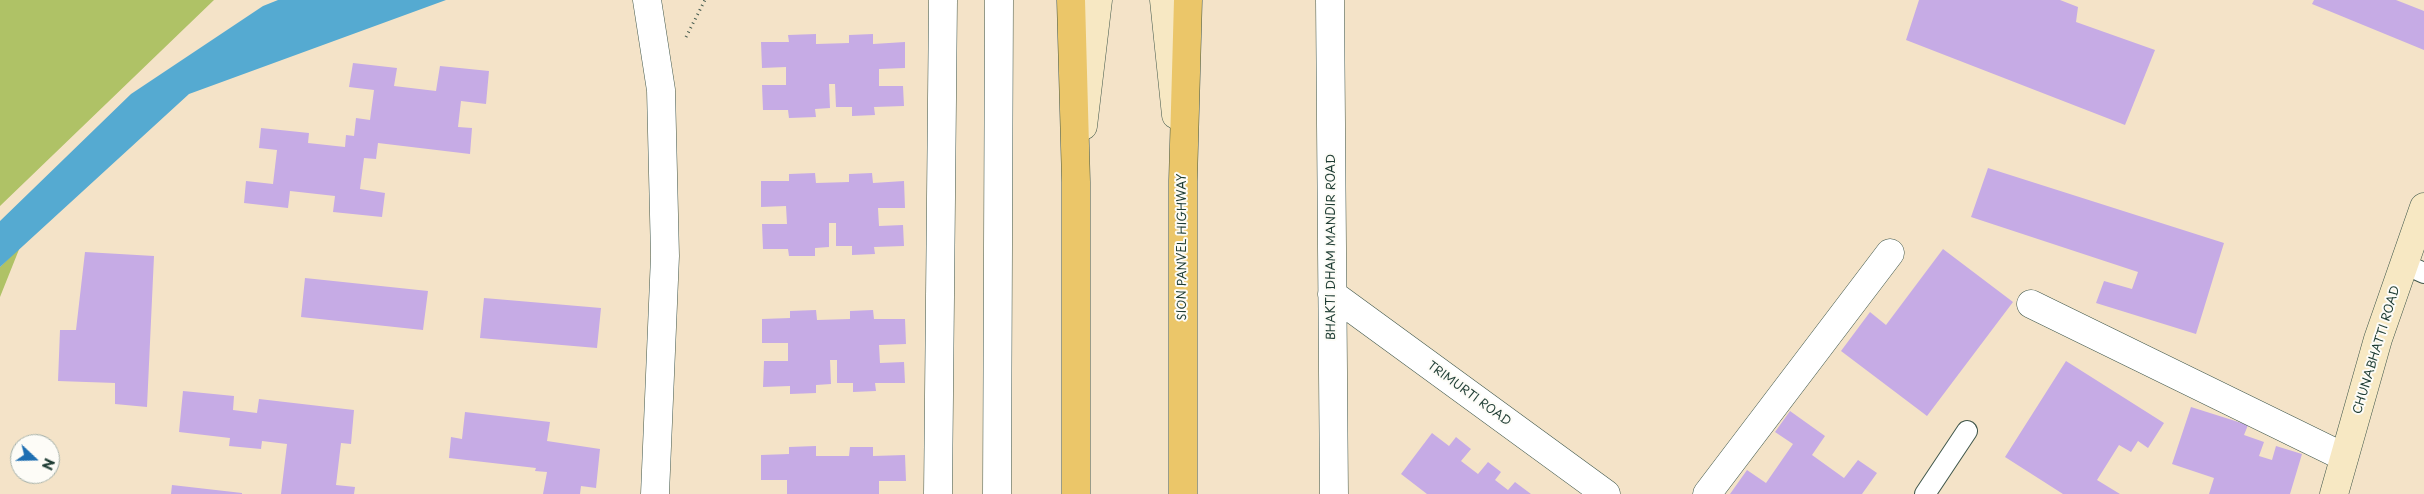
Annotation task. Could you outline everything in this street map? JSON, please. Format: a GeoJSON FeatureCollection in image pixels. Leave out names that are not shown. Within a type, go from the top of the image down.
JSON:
{"type":"FeatureCollection","features":[{"type":"Feature","properties":{"kind":"highway"},"geometry":{"type":"LineString","coordinates":[[1071,0],[1076,182],[1076,494]]}},
{"type":"Feature","properties":{"kind":"highway","name":"SION PANVEL HIGHWAY"},"geometry":{"type":"LineString","coordinates":[[1183,494],[1183,181],[1188,0]]}},
{"type":"Feature","properties":{"kind":"main road"},"geometry":{"type":"LineString","coordinates":[[1076,182],[1098,0]]}},
{"type":"Feature","properties":{"kind":"main road"},"geometry":{"type":"LineString","coordinates":[[1164,0],[1183,181]]}},
{"type":"Feature","properties":{"kind":"main road","name":"CHUNABHATTI ROAD"},"geometry":{"type":"LineString","coordinates":[[2334,494],[2378,339],[2414,269],[2424,208]]}},
{"type":"Feature","properties":{"kind":"street"},"geometry":{"type":"LineString","coordinates":[[647,0],[661,90],[665,256],[655,494]]}},
{"type":"Feature","properties":{"kind":"street"},"geometry":{"type":"LineString","coordinates":[[938,494],[943,0]]}},
{"type":"Feature","properties":{"kind":"street"},"geometry":{"type":"LineString","coordinates":[[997,494],[999,0]]}},
{"type":"Feature","properties":{"kind":"street","name":"BHAKTI DHAM MANDIR ROAD"},"geometry":{"type":"LineString","coordinates":[[1330,0],[1334,494]]}},
{"type":"Feature","properties":{"kind":"street"},"geometry":{"type":"LineString","coordinates":[[1707,494],[1890,253]]}},
{"type":"Feature","properties":{"kind":"street","name":"TRIMURTI ROAD"},"geometry":{"type":"LineString","coordinates":[[1332,294],[1606,494]]}},
{"type":"Feature","properties":{"kind":"street"},"geometry":{"type":"LineString","coordinates":[[2031,304],[2344,457]]}},
{"type":"Feature","properties":{"kind":"lane"},"geometry":{"type":"LineString","coordinates":[[1925,494],[1967,431]]}},
{"type":"Feature","properties":{"kind":"green space"},"geometry":{"type":"Polygon","coordinates":[[[0,0],[214,0],[0,206],[0,0]]]}},
{"type":"Feature","properties":{"kind":"green space"},"geometry":{"type":"Polygon","coordinates":[[[20,247],[0,297],[0,267],[20,247]]]}},
{"type":"Feature","properties":{"kind":"water"},"geometry":{"type":"Polygon","coordinates":[[[278,0],[446,0],[189,94],[0,267],[0,221],[131,94],[263,6],[278,0]]]}},
{"type":"Feature","properties":{"kind":"building"},"geometry":{"type":"Polygon","coordinates":[[[1919,0],[2060,0],[2078,7],[2076,22],[2155,50],[2125,125],[1906,40],[1919,0]]]}},
{"type":"Feature","properties":{"kind":"building"},"geometry":{"type":"Polygon","coordinates":[[[2314,0],[2396,0],[2424,11],[2424,50],[2312,4],[2314,0]]]}},
{"type":"Feature","properties":{"kind":"building"},"geometry":{"type":"Polygon","coordinates":[[[816,34],[816,44],[849,43],[849,35],[873,34],[873,44],[905,42],[905,68],[879,69],[879,86],[903,86],[904,106],[874,107],[875,115],[852,116],[852,107],[836,107],[835,84],[829,84],[830,108],[815,109],[816,117],[789,118],[788,110],[763,110],[762,85],[786,85],[786,67],[762,68],[761,42],[789,42],[788,35],[816,34]]]}},
{"type":"Feature","properties":{"kind":"building"},"geometry":{"type":"Polygon","coordinates":[[[353,63],[397,68],[394,86],[436,91],[440,66],[489,71],[486,104],[461,101],[458,127],[472,128],[470,154],[378,143],[376,159],[364,158],[360,189],[385,193],[382,217],[333,212],[335,196],[290,191],[288,208],[244,203],[246,181],[273,184],[277,150],[259,148],[261,128],[309,133],[308,143],[345,147],[346,135],[354,136],[356,118],[370,120],[374,90],[349,87],[353,63]]]}},
{"type":"Feature","properties":{"kind":"building"},"geometry":{"type":"Polygon","coordinates":[[[1988,168],[2224,243],[2196,334],[2096,303],[2104,281],[2132,289],[2138,272],[1971,217],[1988,168]]]}},
{"type":"Feature","properties":{"kind":"building"},"geometry":{"type":"Polygon","coordinates":[[[815,173],[816,183],[849,182],[849,174],[872,173],[873,183],[904,181],[905,208],[878,208],[879,226],[903,225],[904,246],[874,247],[875,254],[852,255],[852,246],[836,246],[836,223],[829,223],[829,247],[815,248],[815,256],[789,256],[788,249],[763,249],[762,224],[787,224],[786,206],[761,207],[761,181],[789,181],[789,174],[815,173]]]}},
{"type":"Feature","properties":{"kind":"building"},"geometry":{"type":"Polygon","coordinates":[[[1943,249],[2013,302],[1927,416],[1841,351],[1870,312],[1886,325],[1943,249]]]}},
{"type":"Feature","properties":{"kind":"building"},"geometry":{"type":"Polygon","coordinates":[[[85,252],[154,256],[147,407],[115,404],[115,383],[58,381],[60,330],[76,330],[85,252]]]}},
{"type":"Feature","properties":{"kind":"building"},"geometry":{"type":"Polygon","coordinates":[[[305,278],[428,291],[423,330],[301,317],[305,278]]]}},
{"type":"Feature","properties":{"kind":"building"},"geometry":{"type":"Polygon","coordinates":[[[484,298],[601,308],[597,348],[480,338],[484,298]]]}},
{"type":"Feature","properties":{"kind":"building"},"geometry":{"type":"Polygon","coordinates":[[[816,310],[817,320],[850,319],[850,311],[873,310],[874,319],[905,319],[906,344],[879,345],[880,363],[904,362],[905,383],[875,383],[876,391],[853,392],[853,383],[837,383],[837,360],[830,360],[831,384],[816,385],[816,393],[790,394],[790,386],[763,387],[764,361],[788,361],[788,343],[762,343],[762,319],[790,318],[790,311],[816,310]]]}},
{"type":"Feature","properties":{"kind":"building"},"geometry":{"type":"Polygon","coordinates":[[[2066,361],[2164,423],[2148,448],[2138,441],[2131,452],[2119,445],[2097,480],[2120,494],[2063,494],[2005,457],[2066,361]]]}},
{"type":"Feature","properties":{"kind":"building"},"geometry":{"type":"Polygon","coordinates":[[[183,391],[234,396],[233,410],[257,413],[259,399],[354,410],[351,444],[341,443],[336,485],[355,487],[354,494],[281,494],[287,444],[262,441],[261,449],[229,446],[230,438],[179,432],[183,391]]]}},
{"type":"Feature","properties":{"kind":"building"},"geometry":{"type":"Polygon","coordinates":[[[2191,407],[2248,425],[2244,435],[2264,442],[2259,456],[2272,460],[2276,446],[2302,454],[2290,494],[2209,494],[2214,478],[2172,464],[2191,407]]]}},
{"type":"Feature","properties":{"kind":"building"},"geometry":{"type":"Polygon","coordinates":[[[1790,411],[1825,436],[1812,455],[1844,478],[1858,460],[1877,473],[1862,494],[1730,494],[1747,470],[1766,483],[1793,444],[1775,432],[1790,411]]]}},
{"type":"Feature","properties":{"kind":"building"},"geometry":{"type":"Polygon","coordinates":[[[465,412],[550,422],[547,441],[600,449],[596,488],[581,486],[580,494],[543,494],[547,472],[535,471],[536,468],[449,458],[451,437],[462,439],[465,412]]]}},
{"type":"Feature","properties":{"kind":"building"},"geometry":{"type":"Polygon","coordinates":[[[1432,433],[1449,446],[1456,437],[1471,449],[1461,461],[1478,474],[1488,462],[1501,472],[1495,480],[1508,490],[1515,482],[1531,494],[1427,494],[1401,474],[1432,433]]]}},
{"type":"Feature","properties":{"kind":"building"},"geometry":{"type":"Polygon","coordinates":[[[816,446],[816,456],[849,456],[850,447],[873,447],[873,456],[905,455],[906,481],[879,481],[879,494],[787,494],[787,480],[761,480],[761,455],[789,454],[789,447],[816,446]]]}},
{"type":"Feature","properties":{"kind":"building"},"geometry":{"type":"Polygon","coordinates":[[[172,485],[242,493],[242,494],[171,494],[172,485]]]}}]}
